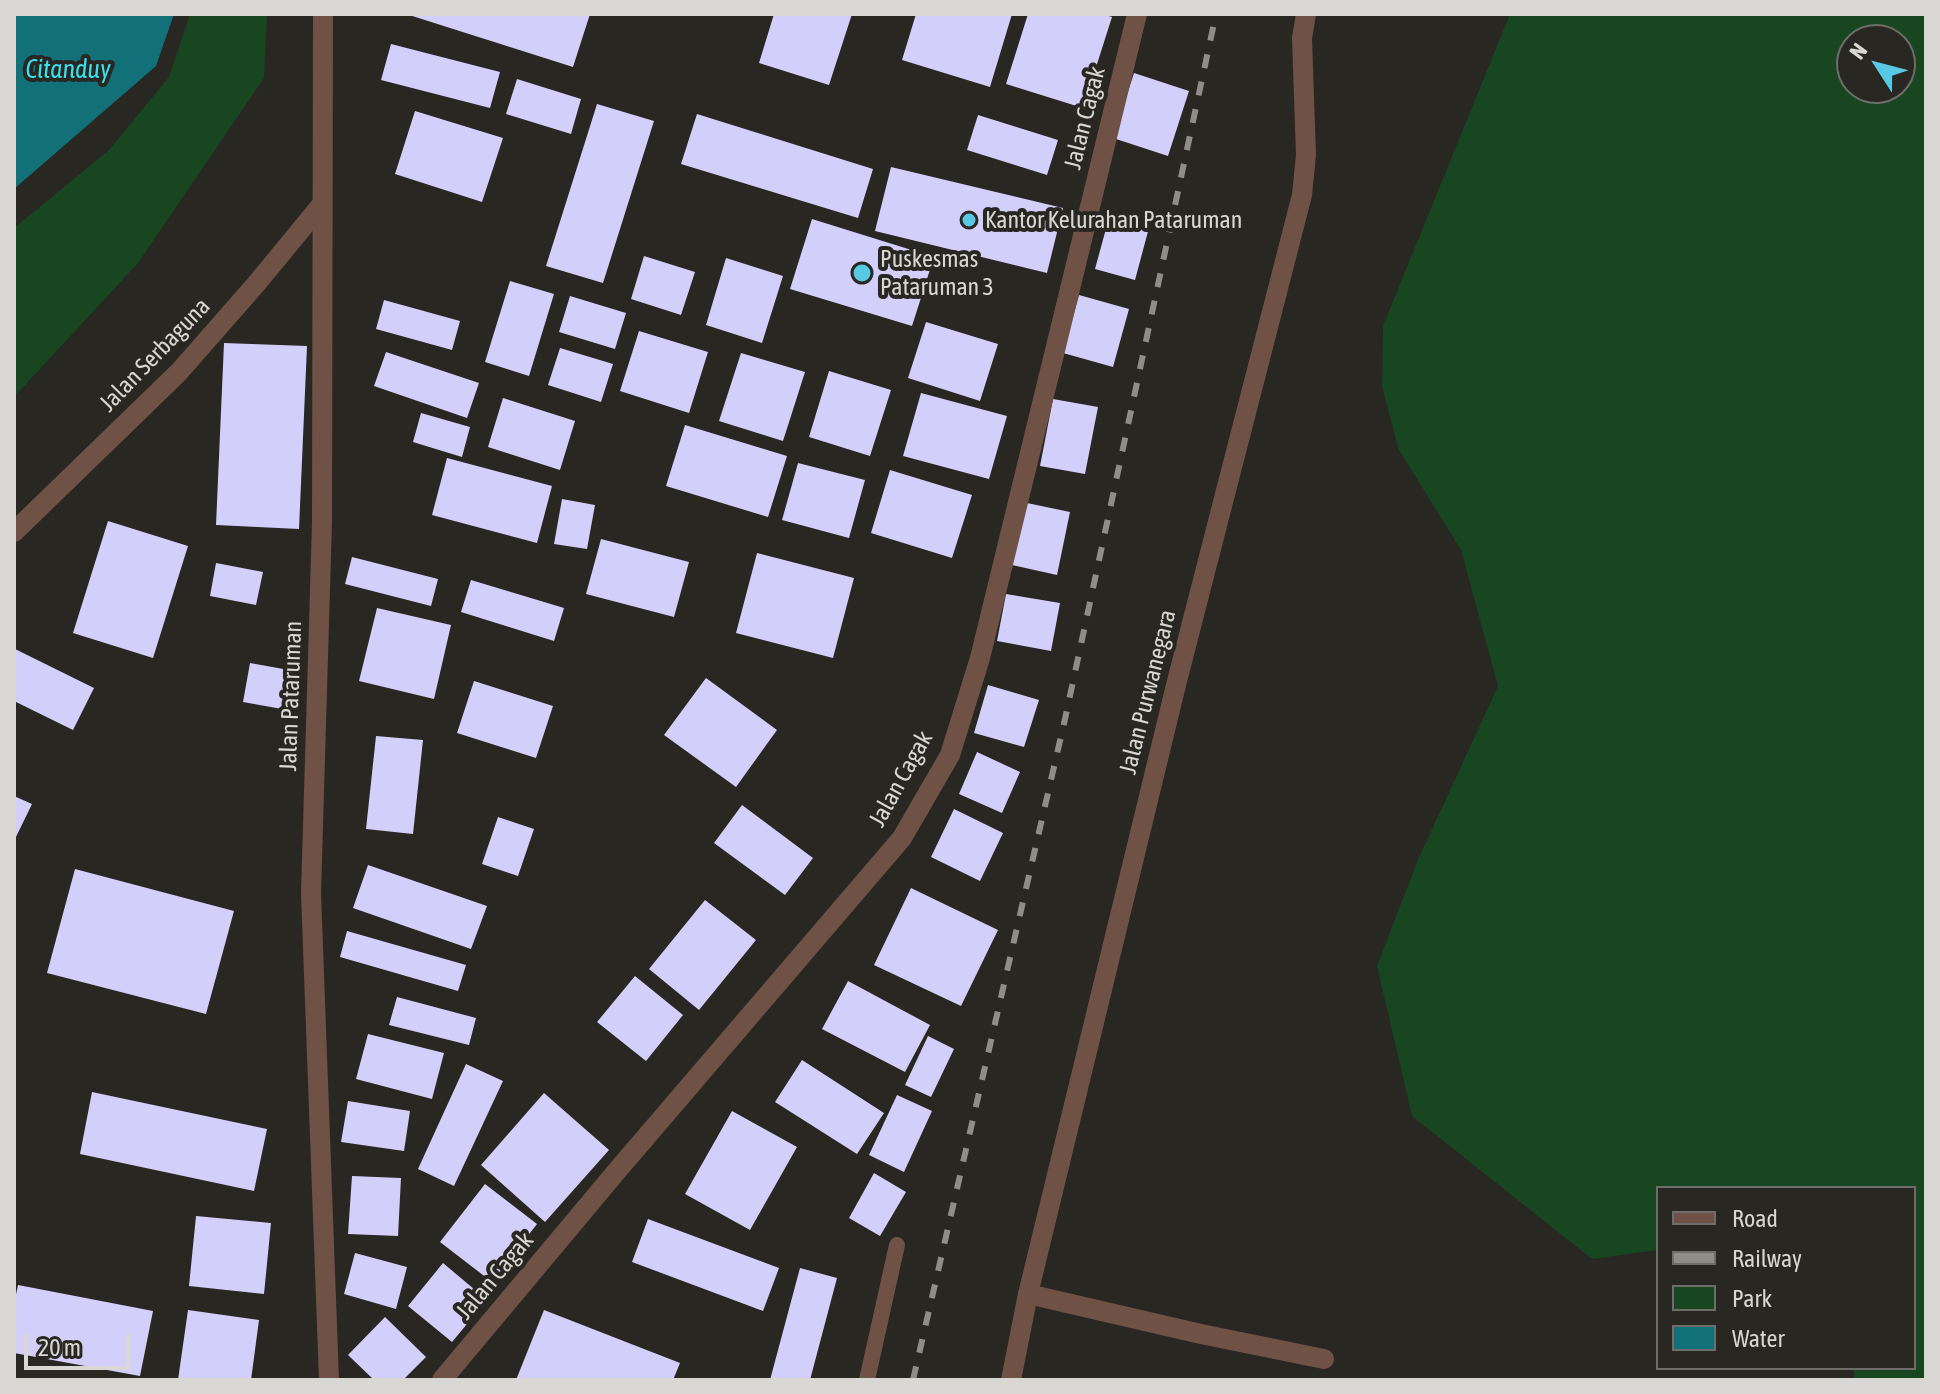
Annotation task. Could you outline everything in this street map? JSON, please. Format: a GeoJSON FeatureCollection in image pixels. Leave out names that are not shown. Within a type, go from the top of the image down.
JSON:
{"type":"FeatureCollection","features":[{"type":"Feature","properties":{"kind":"street","name":"Jalan Pataruman"},"geometry":{"type":"LineString","coordinates":[[323,14],[322,522],[311,893],[329,1380]]}},
{"type":"Feature","properties":{"kind":"street","name":"Jalan Cagak"},"geometry":{"type":"LineString","coordinates":[[442,1380],[902,838],[950,755],[980,658],[1137,14]]}},
{"type":"Feature","properties":{"kind":"street","name":"Jalan Purwanegara"},"geometry":{"type":"LineString","coordinates":[[1011,1380],[1028,1294],[1173,697],[1302,195],[1306,155],[1302,38],[1306,14]]}},
{"type":"Feature","properties":{"kind":"street","name":"Jalan Serbaguna"},"geometry":{"type":"LineString","coordinates":[[14,532],[179,372],[322,204]]}},
{"type":"Feature","properties":{"kind":"street"},"geometry":{"type":"LineString","coordinates":[[1028,1294],[1324,1359]]}},
{"type":"Feature","properties":{"kind":"lane"},"geometry":{"type":"LineString","coordinates":[[867,1380],[897,1245]]}},
{"type":"Feature","properties":{"kind":"green space"},"geometry":{"type":"Polygon","coordinates":[[[190,14],[267,14],[264,78],[138,263],[14,397],[14,228],[108,151],[169,77],[190,14]]]}},
{"type":"Feature","properties":{"kind":"green space"},"geometry":{"type":"Polygon","coordinates":[[[1510,14],[1926,14],[1926,1380],[1854,1380],[1854,1370],[1916,1370],[1916,1186],[1656,1186],[1656,1250],[1592,1259],[1412,1116],[1377,966],[1417,862],[1498,686],[1461,550],[1399,450],[1382,387],[1383,326],[1510,14]]]}},
{"type":"Feature","properties":{"kind":"water","name":"Citanduy"},"geometry":{"type":"Polygon","coordinates":[[[14,14],[174,14],[156,66],[14,189],[14,14]]]}},
{"type":"Feature","properties":{"kind":"building"},"geometry":{"type":"Polygon","coordinates":[[[406,14],[590,14],[573,67],[406,14]]]}},
{"type":"Feature","properties":{"kind":"building"},"geometry":{"type":"Polygon","coordinates":[[[774,14],[852,14],[829,85],[759,63],[774,14]]]}},
{"type":"Feature","properties":{"kind":"building"},"geometry":{"type":"Polygon","coordinates":[[[916,14],[1012,14],[990,87],[902,60],[916,14]]]}},
{"type":"Feature","properties":{"kind":"building"},"geometry":{"type":"Polygon","coordinates":[[[1028,14],[1102,14],[1112,17],[1083,108],[1006,84],[1028,14]]]}},
{"type":"Feature","properties":{"kind":"building"},"geometry":{"type":"Polygon","coordinates":[[[391,44],[500,72],[490,108],[381,80],[391,44]]]}},
{"type":"Feature","properties":{"kind":"building"},"geometry":{"type":"Polygon","coordinates":[[[1134,73],[1189,91],[1168,156],[1113,138],[1134,73]]]}},
{"type":"Feature","properties":{"kind":"building"},"geometry":{"type":"Polygon","coordinates":[[[517,79],[581,99],[571,134],[506,114],[517,79]]]}},
{"type":"Feature","properties":{"kind":"building"},"geometry":{"type":"Polygon","coordinates":[[[597,104],[654,121],[603,283],[546,266],[597,104]]]}},
{"type":"Feature","properties":{"kind":"building"},"geometry":{"type":"Polygon","coordinates":[[[415,111],[503,138],[482,202],[395,174],[415,111]]]}},
{"type":"Feature","properties":{"kind":"building"},"geometry":{"type":"Polygon","coordinates":[[[697,114],[873,169],[858,218],[681,164],[697,114]]]}},
{"type":"Feature","properties":{"kind":"building"},"geometry":{"type":"Polygon","coordinates":[[[978,115],[1058,140],[1047,175],[967,150],[978,115]]]}},
{"type":"Feature","properties":{"kind":"building","name":"Kantor Kelurahan Pataruman"},"geometry":{"type":"Polygon","coordinates":[[[891,167],[1063,208],[1047,273],[875,231],[891,167]]]}},
{"type":"Feature","properties":{"kind":"building"},"geometry":{"type":"Polygon","coordinates":[[[1110,214],[1150,224],[1135,280],[1095,269],[1110,214]]]}},
{"type":"Feature","properties":{"kind":"building","name":"Puskesmas Pataruman 3"},"geometry":{"type":"Polygon","coordinates":[[[812,219],[934,257],[912,326],[790,289],[812,219]]]}},
{"type":"Feature","properties":{"kind":"building"},"geometry":{"type":"Polygon","coordinates":[[[644,256],[695,272],[681,315],[631,299],[644,256]]]}},
{"type":"Feature","properties":{"kind":"building"},"geometry":{"type":"Polygon","coordinates":[[[726,258],[783,276],[762,343],[706,325],[726,258]]]}},
{"type":"Feature","properties":{"kind":"building"},"geometry":{"type":"Polygon","coordinates":[[[510,281],[554,294],[529,376],[485,362],[510,281]]]}},
{"type":"Feature","properties":{"kind":"building"},"geometry":{"type":"Polygon","coordinates":[[[1079,295],[1129,309],[1113,367],[1063,353],[1079,295]]]}},
{"type":"Feature","properties":{"kind":"building"},"geometry":{"type":"Polygon","coordinates":[[[570,296],[626,313],[615,349],[559,332],[570,296]]]}},
{"type":"Feature","properties":{"kind":"building"},"geometry":{"type":"Polygon","coordinates":[[[384,300],[460,321],[452,350],[376,329],[384,300]]]}},
{"type":"Feature","properties":{"kind":"building"},"geometry":{"type":"Polygon","coordinates":[[[926,322],[998,344],[980,401],[908,378],[926,322]]]}},
{"type":"Feature","properties":{"kind":"building"},"geometry":{"type":"Polygon","coordinates":[[[639,331],[708,352],[689,413],[620,391],[639,331]]]}},
{"type":"Feature","properties":{"kind":"building"},"geometry":{"type":"Polygon","coordinates":[[[224,343],[307,346],[299,529],[216,525],[224,343]]]}},
{"type":"Feature","properties":{"kind":"building"},"geometry":{"type":"Polygon","coordinates":[[[560,348],[613,364],[601,402],[548,385],[560,348]]]}},
{"type":"Feature","properties":{"kind":"building"},"geometry":{"type":"Polygon","coordinates":[[[386,352],[479,383],[467,418],[374,386],[386,352]]]}},
{"type":"Feature","properties":{"kind":"building"},"geometry":{"type":"Polygon","coordinates":[[[741,353],[805,372],[783,441],[719,421],[741,353]]]}},
{"type":"Feature","properties":{"kind":"building"},"geometry":{"type":"Polygon","coordinates":[[[829,371],[891,390],[870,456],[809,437],[829,371]]]}},
{"type":"Feature","properties":{"kind":"building"},"geometry":{"type":"Polygon","coordinates":[[[921,393],[1007,416],[989,479],[903,456],[921,393]]]}},
{"type":"Feature","properties":{"kind":"building"},"geometry":{"type":"Polygon","coordinates":[[[503,398],[575,421],[560,470],[488,447],[503,398]]]}},
{"type":"Feature","properties":{"kind":"building"},"geometry":{"type":"Polygon","coordinates":[[[1053,399],[1098,407],[1085,474],[1040,466],[1053,399]]]}},
{"type":"Feature","properties":{"kind":"building"},"geometry":{"type":"Polygon","coordinates":[[[421,413],[470,427],[462,457],[413,442],[421,413]]]}},
{"type":"Feature","properties":{"kind":"building"},"geometry":{"type":"Polygon","coordinates":[[[685,425],[787,456],[768,517],[666,486],[685,425]]]}},
{"type":"Feature","properties":{"kind":"building"},"geometry":{"type":"Polygon","coordinates":[[[447,458],[552,486],[537,543],[432,515],[447,458]]]}},
{"type":"Feature","properties":{"kind":"building"},"geometry":{"type":"Polygon","coordinates":[[[798,463],[865,480],[849,538],[782,520],[798,463]]]}},
{"type":"Feature","properties":{"kind":"building"},"geometry":{"type":"Polygon","coordinates":[[[890,470],[972,495],[952,558],[871,533],[890,470]]]}},
{"type":"Feature","properties":{"kind":"building"},"geometry":{"type":"Polygon","coordinates":[[[562,499],[595,505],[587,549],[554,544],[562,499]]]}},
{"type":"Feature","properties":{"kind":"building"},"geometry":{"type":"Polygon","coordinates":[[[1027,503],[1070,512],[1057,575],[1012,565],[1027,503]]]}},
{"type":"Feature","properties":{"kind":"building"},"geometry":{"type":"Polygon","coordinates":[[[108,521],[188,546],[153,658],[73,633],[108,521]]]}},
{"type":"Feature","properties":{"kind":"building"},"geometry":{"type":"Polygon","coordinates":[[[601,539],[689,562],[674,617],[586,594],[601,539]]]}},
{"type":"Feature","properties":{"kind":"building"},"geometry":{"type":"Polygon","coordinates":[[[757,553],[854,578],[833,658],[736,633],[757,553]]]}},
{"type":"Feature","properties":{"kind":"building"},"geometry":{"type":"Polygon","coordinates":[[[352,557],[438,579],[431,606],[345,584],[352,557]]]}},
{"type":"Feature","properties":{"kind":"building"},"geometry":{"type":"Polygon","coordinates":[[[216,563],[263,572],[256,605],[210,596],[216,563]]]}},
{"type":"Feature","properties":{"kind":"building"},"geometry":{"type":"Polygon","coordinates":[[[471,580],[564,608],[554,641],[461,612],[471,580]]]}},
{"type":"Feature","properties":{"kind":"building"},"geometry":{"type":"Polygon","coordinates":[[[1006,594],[1060,603],[1051,651],[997,641],[1006,594]]]}},
{"type":"Feature","properties":{"kind":"building"},"geometry":{"type":"Polygon","coordinates":[[[377,608],[451,625],[434,699],[359,681],[377,608]]]}},
{"type":"Feature","properties":{"kind":"building"},"geometry":{"type":"Polygon","coordinates":[[[15,649],[94,688],[73,730],[14,701],[15,649]]]}},
{"type":"Feature","properties":{"kind":"building"},"geometry":{"type":"Polygon","coordinates":[[[250,663],[300,672],[293,711],[243,702],[250,663]]]}},
{"type":"Feature","properties":{"kind":"building"},"geometry":{"type":"Polygon","coordinates":[[[706,678],[777,730],[736,787],[664,735],[706,678]]]}},
{"type":"Feature","properties":{"kind":"building"},"geometry":{"type":"Polygon","coordinates":[[[474,681],[553,706],[536,758],[457,733],[474,681]]]}},
{"type":"Feature","properties":{"kind":"building"},"geometry":{"type":"Polygon","coordinates":[[[988,685],[1039,700],[1024,747],[974,733],[988,685]]]}},
{"type":"Feature","properties":{"kind":"building"},"geometry":{"type":"Polygon","coordinates":[[[376,736],[423,740],[413,834],[366,829],[376,736]]]}},
{"type":"Feature","properties":{"kind":"building"},"geometry":{"type":"Polygon","coordinates":[[[977,752],[1020,772],[1002,813],[959,794],[977,752]]]}},
{"type":"Feature","properties":{"kind":"building"},"geometry":{"type":"Polygon","coordinates":[[[14,796],[32,804],[14,841],[14,796]]]}},
{"type":"Feature","properties":{"kind":"building"},"geometry":{"type":"Polygon","coordinates":[[[742,805],[813,858],[785,895],[714,843],[742,805]]]}},
{"type":"Feature","properties":{"kind":"building"},"geometry":{"type":"Polygon","coordinates":[[[954,809],[1003,833],[980,881],[931,857],[954,809]]]}},
{"type":"Feature","properties":{"kind":"building"},"geometry":{"type":"Polygon","coordinates":[[[498,817],[534,829],[518,876],[482,864],[498,817]]]}},
{"type":"Feature","properties":{"kind":"building"},"geometry":{"type":"Polygon","coordinates":[[[368,865],[487,906],[471,949],[353,908],[368,865]]]}},
{"type":"Feature","properties":{"kind":"building"},"geometry":{"type":"Polygon","coordinates":[[[75,869],[234,911],[206,1014],[47,973],[75,869]]]}},
{"type":"Feature","properties":{"kind":"building"},"geometry":{"type":"Polygon","coordinates":[[[911,888],[998,930],[961,1006],[874,965],[911,888]]]}},
{"type":"Feature","properties":{"kind":"building"},"geometry":{"type":"Polygon","coordinates":[[[705,900],[756,940],[699,1010],[649,969],[705,900]]]}},
{"type":"Feature","properties":{"kind":"building"},"geometry":{"type":"Polygon","coordinates":[[[347,931],[466,965],[458,991],[340,957],[347,931]]]}},
{"type":"Feature","properties":{"kind":"building"},"geometry":{"type":"Polygon","coordinates":[[[635,976],[683,1015],[646,1061],[597,1022],[635,976]]]}},
{"type":"Feature","properties":{"kind":"building"},"geometry":{"type":"Polygon","coordinates":[[[848,981],[930,1025],[905,1072],[822,1029],[848,981]]]}},
{"type":"Feature","properties":{"kind":"building"},"geometry":{"type":"Polygon","coordinates":[[[397,997],[476,1018],[469,1045],[389,1025],[397,997]]]}},
{"type":"Feature","properties":{"kind":"building"},"geometry":{"type":"Polygon","coordinates":[[[368,1034],[444,1053],[432,1099],[356,1079],[368,1034]]]}},
{"type":"Feature","properties":{"kind":"building"},"geometry":{"type":"Polygon","coordinates":[[[928,1036],[954,1049],[931,1097],[905,1085],[928,1036]]]}},
{"type":"Feature","properties":{"kind":"building"},"geometry":{"type":"Polygon","coordinates":[[[802,1060],[884,1113],[857,1154],[775,1102],[802,1060]]]}},
{"type":"Feature","properties":{"kind":"building"},"geometry":{"type":"Polygon","coordinates":[[[466,1064],[503,1081],[454,1186],[418,1169],[466,1064]]]}},
{"type":"Feature","properties":{"kind":"building"},"geometry":{"type":"Polygon","coordinates":[[[92,1092],[267,1129],[254,1191],[80,1154],[92,1092]]]}},
{"type":"Feature","properties":{"kind":"building"},"geometry":{"type":"Polygon","coordinates":[[[544,1093],[609,1150],[545,1222],[481,1165],[544,1093]]]}},
{"type":"Feature","properties":{"kind":"building"},"geometry":{"type":"Polygon","coordinates":[[[897,1095],[932,1111],[904,1172],[869,1155],[897,1095]]]}},
{"type":"Feature","properties":{"kind":"building"},"geometry":{"type":"Polygon","coordinates":[[[348,1101],[410,1111],[404,1151],[341,1142],[348,1101]]]}},
{"type":"Feature","properties":{"kind":"building"},"geometry":{"type":"Polygon","coordinates":[[[732,1111],[797,1147],[750,1230],[685,1194],[732,1111]]]}},
{"type":"Feature","properties":{"kind":"building"},"geometry":{"type":"Polygon","coordinates":[[[874,1173],[906,1192],[880,1236],[849,1218],[874,1173]]]}},
{"type":"Feature","properties":{"kind":"building"},"geometry":{"type":"Polygon","coordinates":[[[352,1176],[401,1178],[398,1236],[348,1234],[352,1176]]]}},
{"type":"Feature","properties":{"kind":"building"},"geometry":{"type":"Polygon","coordinates":[[[485,1184],[537,1224],[492,1282],[440,1242],[485,1184]]]}},
{"type":"Feature","properties":{"kind":"building"},"geometry":{"type":"Polygon","coordinates":[[[196,1216],[271,1223],[264,1294],[189,1286],[196,1216]]]}},
{"type":"Feature","properties":{"kind":"building"},"geometry":{"type":"Polygon","coordinates":[[[648,1219],[779,1268],[763,1311],[632,1262],[648,1219]]]}},
{"type":"Feature","properties":{"kind":"building"},"geometry":{"type":"Polygon","coordinates":[[[355,1253],[407,1267],[396,1309],[344,1294],[355,1253]]]}},
{"type":"Feature","properties":{"kind":"building"},"geometry":{"type":"Polygon","coordinates":[[[443,1263],[487,1300],[452,1342],[408,1306],[443,1263]]]}},
{"type":"Feature","properties":{"kind":"building"},"geometry":{"type":"Polygon","coordinates":[[[800,1268],[837,1278],[810,1380],[770,1380],[800,1268]]]}},
{"type":"Feature","properties":{"kind":"building"},"geometry":{"type":"Polygon","coordinates":[[[18,1285],[153,1311],[140,1376],[14,1353],[14,1304],[18,1285]]]}},
{"type":"Feature","properties":{"kind":"building"},"geometry":{"type":"Polygon","coordinates":[[[188,1310],[259,1320],[251,1380],[178,1380],[188,1310]]]}},
{"type":"Feature","properties":{"kind":"building"},"geometry":{"type":"Polygon","coordinates":[[[544,1310],[680,1363],[673,1380],[516,1380],[544,1310]]]}},
{"type":"Feature","properties":{"kind":"building"},"geometry":{"type":"Polygon","coordinates":[[[385,1317],[426,1357],[403,1380],[374,1380],[348,1355],[385,1317]]]}},
{"type":"Feature","properties":{"kind":"railway"},"geometry":{"type":"LineString","coordinates":[[913,1380],[1065,719],[1216,14]]}},
{"type":"Feature","properties":{"kind":"place","name":"Kantor Kelurahan Pataruman"},"geometry":{"type":"Point","coordinates":[969,220]}},
{"type":"Feature","properties":{"kind":"place","name":"Puskesmas Pataruman 3"},"geometry":{"type":"Point","coordinates":[862,273]}}]}
